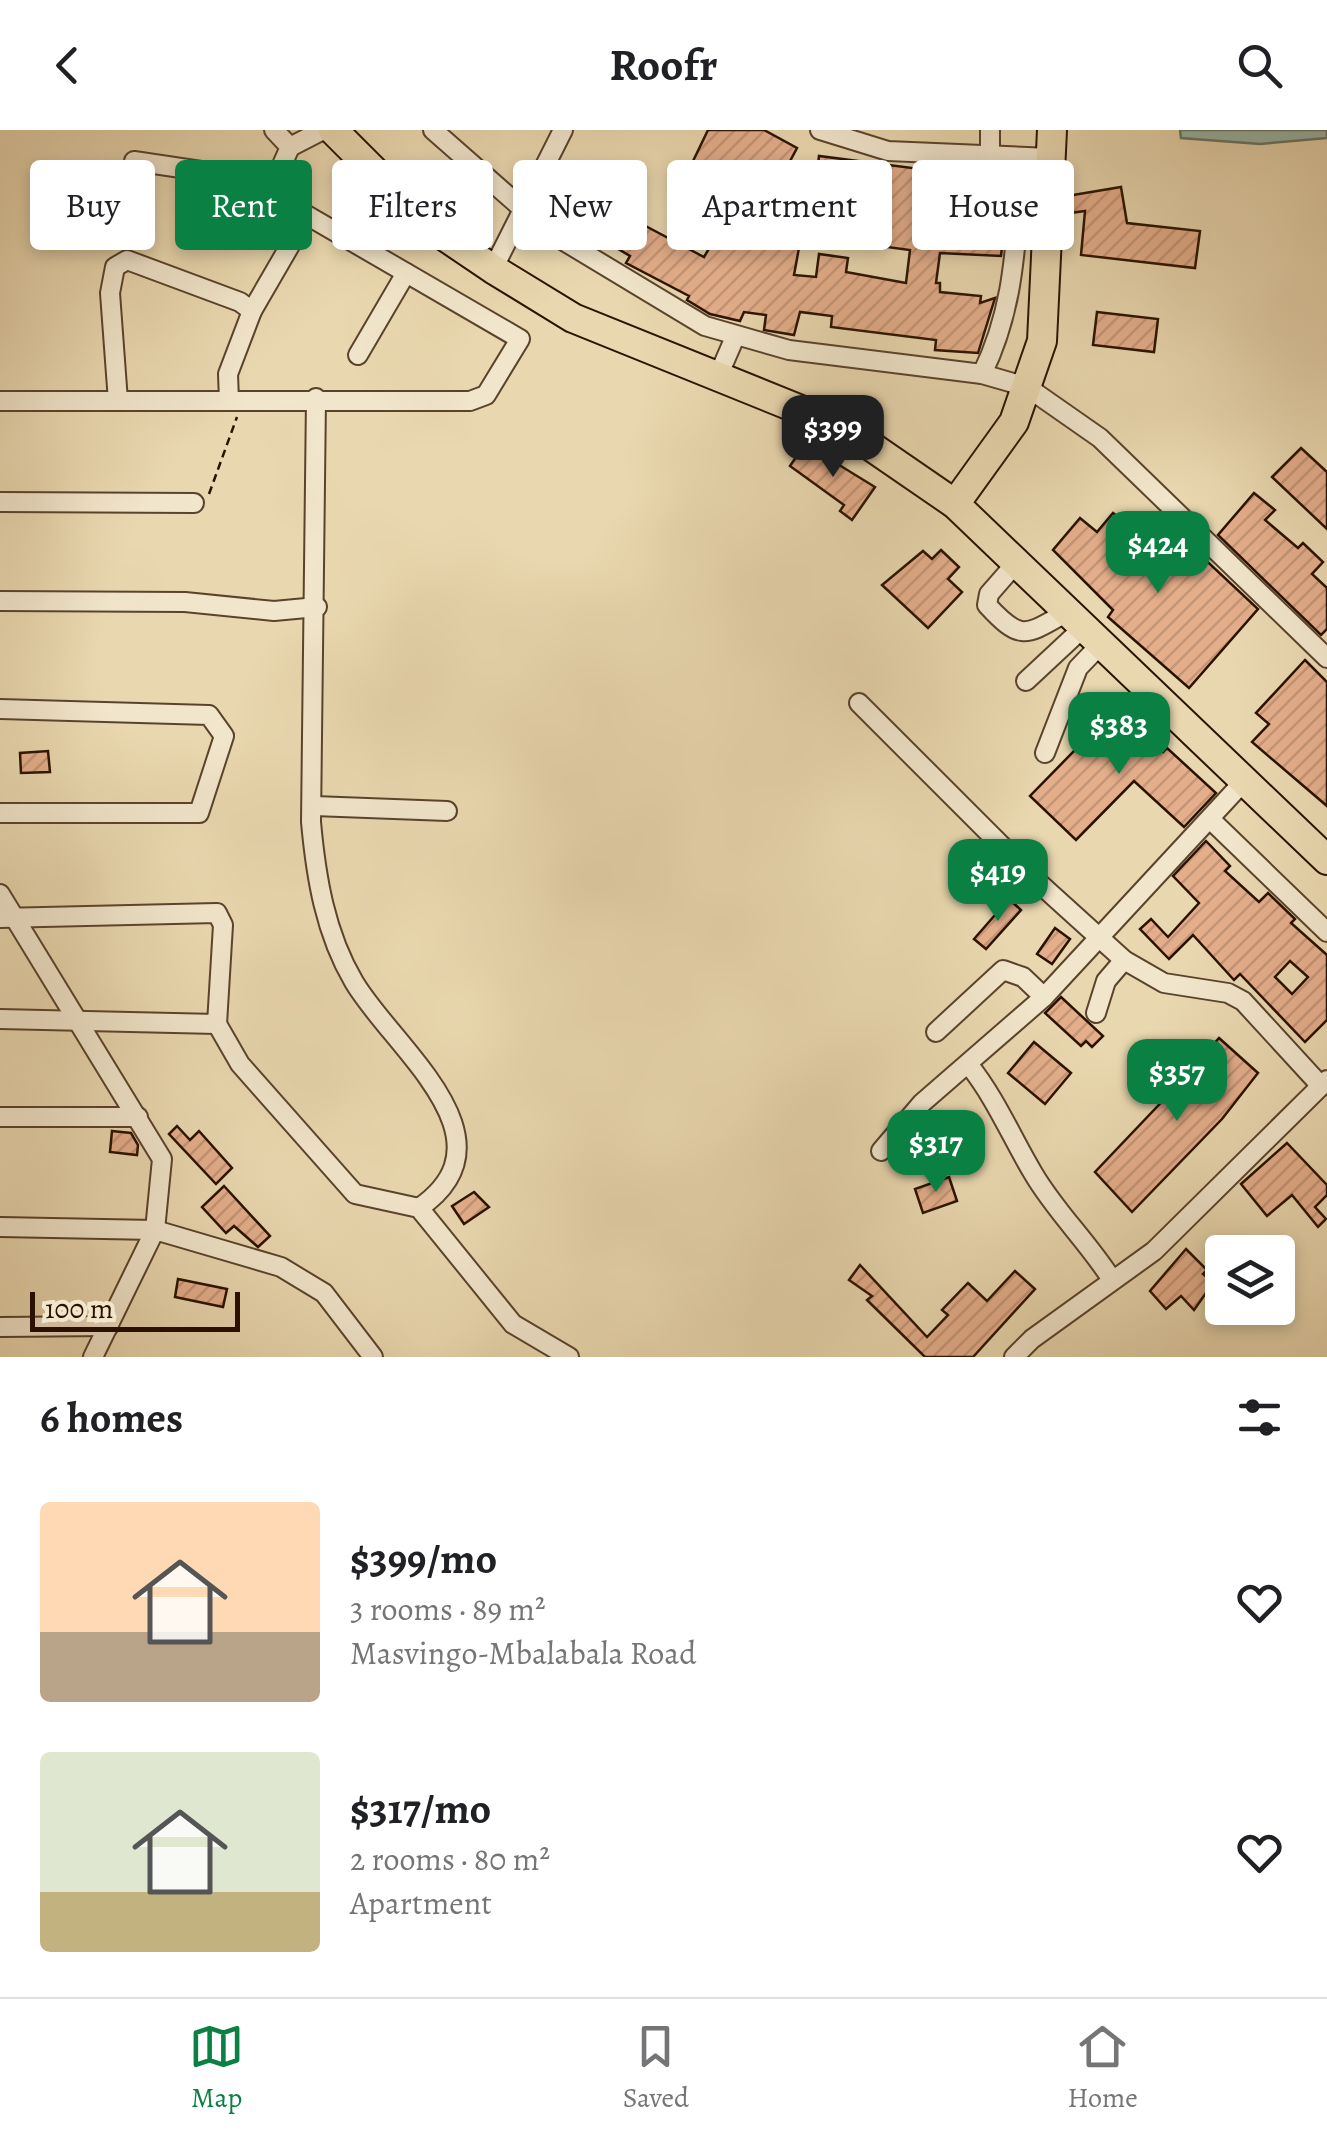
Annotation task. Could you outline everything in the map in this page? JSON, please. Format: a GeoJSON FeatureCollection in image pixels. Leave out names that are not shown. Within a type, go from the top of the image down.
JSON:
{"type":"FeatureCollection","features":[{"type":"Feature","properties":{"kind":"highway"},"geometry":{"type":"LineString","coordinates":[[334,130],[428,225],[492,270],[573,318],[720,374],[843,427],[955,504],[1327,860]]}},
{"type":"Feature","properties":{"kind":"highway"},"geometry":{"type":"LineString","coordinates":[[955,504],[1014,422],[1042,342],[1042,149]]}},
{"type":"Feature","properties":{"kind":"street"},"geometry":{"type":"LineString","coordinates":[[274,130],[290,147]]}},
{"type":"Feature","properties":{"kind":"street"},"geometry":{"type":"LineString","coordinates":[[284,160],[290,147],[323,130]]}},
{"type":"Feature","properties":{"kind":"street"},"geometry":{"type":"LineString","coordinates":[[434,130],[513,200]]}},
{"type":"Feature","properties":{"kind":"street"},"geometry":{"type":"LineString","coordinates":[[547,160],[562,130]]}},
{"type":"Feature","properties":{"kind":"street"},"geometry":{"type":"LineString","coordinates":[[820,130],[888,150],[990,157],[1042,149],[1003,332],[982,374]]}},
{"type":"Feature","properties":{"kind":"street"},"geometry":{"type":"LineString","coordinates":[[990,130],[990,157]]}},
{"type":"Feature","properties":{"kind":"street"},"geometry":{"type":"LineString","coordinates":[[0,401],[470,401],[486,395],[520,339],[312,219]]}},
{"type":"Feature","properties":{"kind":"street"},"geometry":{"type":"LineString","coordinates":[[492,270],[513,229]]}},
{"type":"Feature","properties":{"kind":"street"},"geometry":{"type":"LineString","coordinates":[[235,401],[228,374],[252,310],[287,250]]}},
{"type":"Feature","properties":{"kind":"street"},"geometry":{"type":"LineString","coordinates":[[576,250],[705,326],[735,337],[789,350],[982,374],[1028,387],[1100,438],[1327,658]]}},
{"type":"Feature","properties":{"kind":"street"},"geometry":{"type":"LineString","coordinates":[[118,401],[110,292],[115,267],[127,260],[252,310]]}},
{"type":"Feature","properties":{"kind":"street"},"geometry":{"type":"LineString","coordinates":[[358,356],[406,273]]}},
{"type":"Feature","properties":{"kind":"street"},"geometry":{"type":"LineString","coordinates":[[720,374],[735,337]]}},
{"type":"Feature","properties":{"kind":"street"},"geometry":{"type":"LineString","coordinates":[[316,398],[316,875],[334,942],[355,984],[418,1064],[458,1128],[454,1174],[443,1192],[419,1208]]}},
{"type":"Feature","properties":{"kind":"street"},"geometry":{"type":"LineString","coordinates":[[0,502],[194,503]]}},
{"type":"Feature","properties":{"kind":"street"},"geometry":{"type":"LineString","coordinates":[[1017,562],[990,594],[987,605],[1011,631],[1028,634],[1085,627]]}},
{"type":"Feature","properties":{"kind":"street"},"geometry":{"type":"LineString","coordinates":[[0,602],[184,602],[274,611],[317,606]]}},
{"type":"Feature","properties":{"kind":"street"},"geometry":{"type":"LineString","coordinates":[[1026,681],[1085,627]]}},
{"type":"Feature","properties":{"kind":"street"},"geometry":{"type":"LineString","coordinates":[[1045,752],[1078,668],[1085,627]]}},
{"type":"Feature","properties":{"kind":"street"},"geometry":{"type":"LineString","coordinates":[[859,703],[1040,884],[1124,960],[1164,983],[1228,993],[1243,1000],[1324,1083],[1154,1251],[1014,1357]]}},
{"type":"Feature","properties":{"kind":"street"},"geometry":{"type":"LineString","coordinates":[[0,709],[209,715],[224,736],[199,813],[0,813]]}},
{"type":"Feature","properties":{"kind":"street"},"geometry":{"type":"LineString","coordinates":[[881,1151],[922,1103],[1044,997],[1246,779]]}},
{"type":"Feature","properties":{"kind":"street"},"geometry":{"type":"LineString","coordinates":[[314,806],[446,811]]}},
{"type":"Feature","properties":{"kind":"street"},"geometry":{"type":"LineString","coordinates":[[1210,819],[1327,932]]}},
{"type":"Feature","properties":{"kind":"street"},"geometry":{"type":"LineString","coordinates":[[0,894],[8,919],[78,1020],[162,1159],[155,1230],[93,1357]]}},
{"type":"Feature","properties":{"kind":"street"},"geometry":{"type":"LineString","coordinates":[[8,919],[216,914],[223,925],[217,1024],[240,1064],[355,1194],[419,1208],[513,1324],[569,1357]]}},
{"type":"Feature","properties":{"kind":"street"},"geometry":{"type":"LineString","coordinates":[[1096,1013],[1106,981],[1124,960]]}},
{"type":"Feature","properties":{"kind":"street"},"geometry":{"type":"LineString","coordinates":[[936,1032],[1003,970],[1012,970],[1044,997]]}},
{"type":"Feature","properties":{"kind":"street"},"geometry":{"type":"LineString","coordinates":[[0,1019],[217,1024]]}},
{"type":"Feature","properties":{"kind":"street"},"geometry":{"type":"LineString","coordinates":[[969,1065],[995,1098],[1032,1172],[1087,1240],[1112,1280]]}},
{"type":"Feature","properties":{"kind":"street"},"geometry":{"type":"LineString","coordinates":[[0,1117],[138,1117]]}},
{"type":"Feature","properties":{"kind":"street"},"geometry":{"type":"LineString","coordinates":[[0,1227],[155,1230],[281,1267],[324,1293],[372,1357]]}},
{"type":"Feature","properties":{"kind":"street"},"geometry":{"type":"LineString","coordinates":[[0,1327],[108,1326]]}},
{"type":"Feature","properties":{"kind":"path"},"geometry":{"type":"LineString","coordinates":[[194,503],[208,495],[230,446],[235,401]]}},
{"type":"Feature","properties":{"kind":"water"},"geometry":{"type":"Polygon","coordinates":[[[1180,130],[1327,130],[1327,138],[1260,144],[1181,138],[1180,130]]]}},
{"type":"Feature","properties":{"kind":"building"},"geometry":{"type":"Polygon","coordinates":[[[708,130],[764,130],[797,148],[791,160],[694,160],[708,130]]]}},
{"type":"Feature","properties":{"kind":"building"},"geometry":{"type":"Polygon","coordinates":[[[819,156],[850,160],[819,160],[819,156]]]}},
{"type":"Feature","properties":{"kind":"building"},"geometry":{"type":"Polygon","coordinates":[[[892,165],[912,168],[912,250],[1002,250],[1001,256],[940,253],[936,283],[940,283],[940,292],[981,296],[980,303],[995,298],[978,353],[935,350],[936,340],[831,327],[832,316],[800,312],[794,335],[764,330],[766,315],[744,312],[740,321],[710,314],[687,300],[689,296],[626,263],[630,256],[620,250],[647,250],[647,227],[667,237],[667,250],[691,250],[704,257],[708,250],[799,250],[794,275],[816,277],[819,254],[848,258],[846,272],[906,283],[910,250],[892,248],[892,165]]]}},
{"type":"Feature","properties":{"kind":"building"},"geometry":{"type":"Polygon","coordinates":[[[1121,187],[1127,223],[1200,231],[1195,268],[1081,255],[1085,211],[1074,212],[1074,195],[1121,187]]]}},
{"type":"Feature","properties":{"kind":"building"},"geometry":{"type":"Polygon","coordinates":[[[1097,312],[1158,319],[1154,352],[1093,345],[1097,312]]]}},
{"type":"Feature","properties":{"kind":"building"},"geometry":{"type":"Polygon","coordinates":[[[805,444],[875,487],[852,520],[840,511],[844,505],[790,466],[805,444]]]}},
{"type":"Feature","properties":{"kind":"building"},"geometry":{"type":"Polygon","coordinates":[[[1301,448],[1327,472],[1327,529],[1272,477],[1301,448]]]}},
{"type":"Feature","properties":{"kind":"building"},"geometry":{"type":"Polygon","coordinates":[[[1254,493],[1275,510],[1265,520],[1298,548],[1303,543],[1323,562],[1312,574],[1327,588],[1327,629],[1321,635],[1218,535],[1254,493]]]}},
{"type":"Feature","properties":{"kind":"building"},"geometry":{"type":"Polygon","coordinates":[[[1113,513],[1133,529],[1138,522],[1150,532],[1141,543],[1175,573],[1195,550],[1258,609],[1189,688],[1108,617],[1113,610],[1053,550],[1080,518],[1097,532],[1113,513]]]}},
{"type":"Feature","properties":{"kind":"building"},"geometry":{"type":"Polygon","coordinates":[[[941,550],[959,567],[948,579],[962,592],[928,628],[882,585],[923,551],[932,559],[941,550]]]}},
{"type":"Feature","properties":{"kind":"building"},"geometry":{"type":"Polygon","coordinates":[[[1305,660],[1327,682],[1327,806],[1252,742],[1269,724],[1256,713],[1305,660]]]}},
{"type":"Feature","properties":{"kind":"building"},"geometry":{"type":"Polygon","coordinates":[[[1117,707],[1163,752],[1167,748],[1216,793],[1184,827],[1134,781],[1076,840],[1030,796],[1117,707]]]}},
{"type":"Feature","properties":{"kind":"building"},"geometry":{"type":"Polygon","coordinates":[[[48,751],[50,772],[21,773],[20,753],[48,751]]]}},
{"type":"Feature","properties":{"kind":"building"},"geometry":{"type":"Polygon","coordinates":[[[1206,841],[1230,866],[1225,871],[1259,902],[1268,893],[1295,919],[1291,923],[1327,955],[1327,1020],[1305,1042],[1240,974],[1234,980],[1193,935],[1169,959],[1140,929],[1151,919],[1168,937],[1199,903],[1173,876],[1206,841]],[[1290,961],[1275,977],[1292,994],[1308,977],[1290,961]]]}},
{"type":"Feature","properties":{"kind":"building"},"geometry":{"type":"Polygon","coordinates":[[[1009,899],[1021,910],[986,949],[974,939],[1009,899]]]}},
{"type":"Feature","properties":{"kind":"building"},"geometry":{"type":"Polygon","coordinates":[[[1055,928],[1070,939],[1052,964],[1037,954],[1055,928]]]}},
{"type":"Feature","properties":{"kind":"building"},"geometry":{"type":"Polygon","coordinates":[[[1061,997],[1103,1036],[1092,1047],[1086,1041],[1081,1046],[1045,1013],[1061,997]]]}},
{"type":"Feature","properties":{"kind":"building"},"geometry":{"type":"Polygon","coordinates":[[[1219,1038],[1258,1073],[1222,1119],[1132,1212],[1095,1172],[1172,1091],[1182,1076],[1176,1071],[1185,1061],[1193,1067],[1219,1038]]]}},
{"type":"Feature","properties":{"kind":"building"},"geometry":{"type":"Polygon","coordinates":[[[1034,1042],[1071,1073],[1045,1104],[1008,1073],[1034,1042]]]}},
{"type":"Feature","properties":{"kind":"building"},"geometry":{"type":"Polygon","coordinates":[[[177,1126],[190,1140],[199,1131],[232,1168],[216,1184],[169,1134],[177,1126]]]}},
{"type":"Feature","properties":{"kind":"building"},"geometry":{"type":"Polygon","coordinates":[[[112,1131],[131,1133],[138,1145],[137,1155],[110,1152],[112,1131]]]}},
{"type":"Feature","properties":{"kind":"building"},"geometry":{"type":"Polygon","coordinates":[[[1287,1143],[1327,1185],[1327,1195],[1315,1207],[1326,1219],[1318,1227],[1292,1195],[1267,1216],[1241,1184],[1287,1143]]]}},
{"type":"Feature","properties":{"kind":"building"},"geometry":{"type":"Polygon","coordinates":[[[949,1177],[957,1201],[923,1213],[915,1189],[949,1177]]]}},
{"type":"Feature","properties":{"kind":"building"},"geometry":{"type":"Polygon","coordinates":[[[224,1186],[270,1236],[258,1247],[234,1226],[226,1233],[202,1207],[224,1186]]]}},
{"type":"Feature","properties":{"kind":"building"},"geometry":{"type":"Polygon","coordinates":[[[474,1192],[489,1207],[464,1224],[452,1206],[474,1192]]]}},
{"type":"Feature","properties":{"kind":"building"},"geometry":{"type":"Polygon","coordinates":[[[1186,1249],[1205,1268],[1205,1294],[1194,1310],[1181,1296],[1166,1309],[1150,1291],[1186,1249]]]}},
{"type":"Feature","properties":{"kind":"building"},"geometry":{"type":"Polygon","coordinates":[[[860,1265],[927,1337],[948,1315],[942,1310],[968,1283],[987,1301],[1015,1271],[1035,1289],[973,1357],[925,1357],[867,1300],[872,1296],[849,1280],[860,1265]]]}},
{"type":"Feature","properties":{"kind":"building"},"geometry":{"type":"Polygon","coordinates":[[[178,1279],[227,1289],[223,1307],[175,1297],[178,1279]]]}}]}
